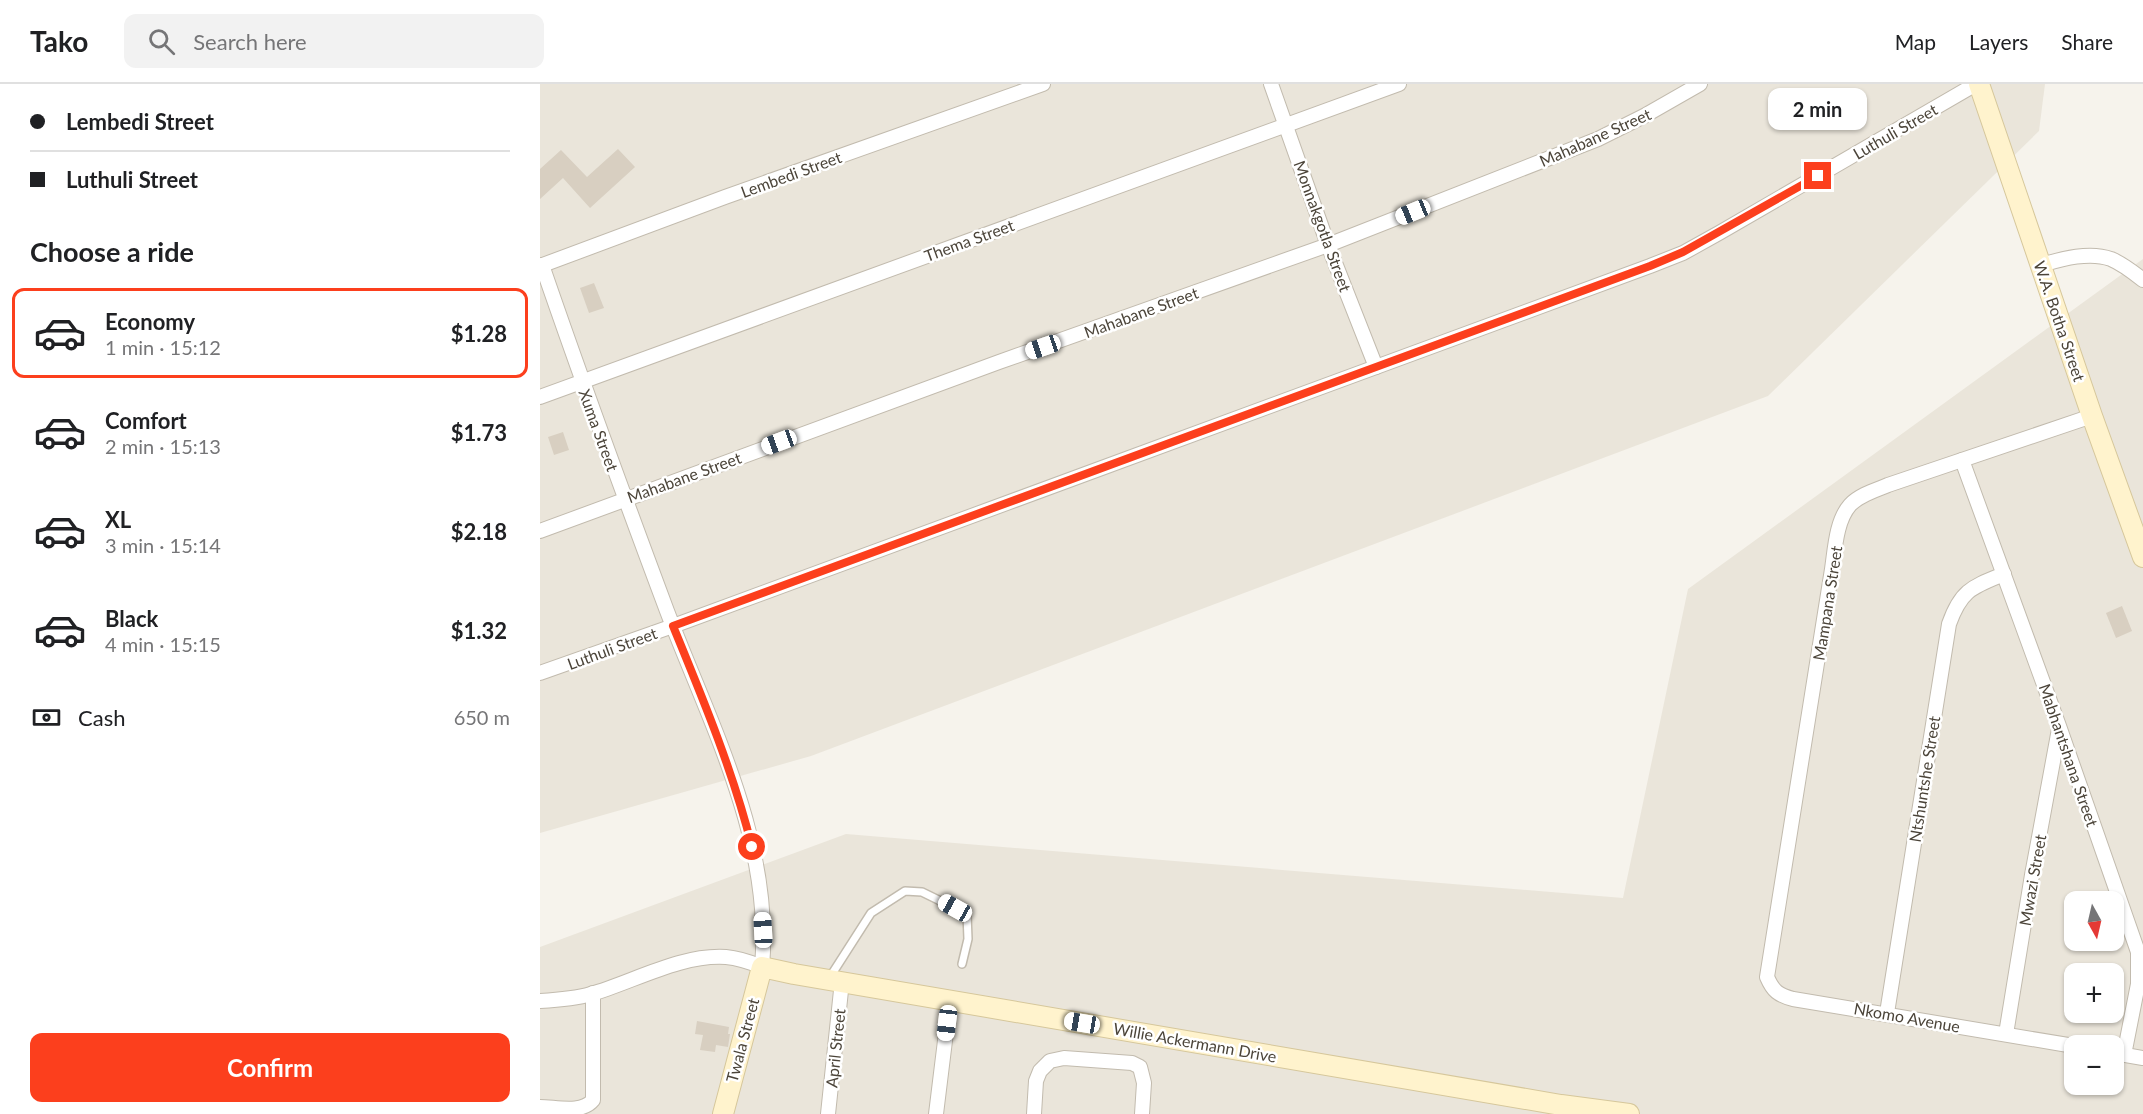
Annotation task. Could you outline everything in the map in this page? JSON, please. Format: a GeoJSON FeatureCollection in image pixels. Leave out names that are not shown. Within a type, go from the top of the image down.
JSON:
{"type":"FeatureCollection","features":[{"type":"Feature","properties":{"kind":"street","name":"Lembedi Street"},"geometry":{"type":"LineString","coordinates":[[541,266],[725,197],[1043,84]]}},
{"type":"Feature","properties":{"kind":"street","name":"Monnakgotla Street"},"geometry":{"type":"LineString","coordinates":[[1271,84],[1328,245],[1376,368]]}},
{"type":"Feature","properties":{"kind":"street","name":"Thema Street"},"geometry":{"type":"LineString","coordinates":[[540,397],[1399,84]]}},
{"type":"Feature","properties":{"kind":"street","name":"Mahabane Street"},"geometry":{"type":"LineString","coordinates":[[540,531],[999,362],[1328,245],[1598,139],[1700,84]]}},
{"type":"Feature","properties":{"kind":"street","name":"W.A. Botha Street"},"geometry":{"type":"LineString","coordinates":[[1978,84],[2143,557]]}},
{"type":"Feature","properties":{"kind":"street","name":"Luthuli Street"},"geometry":{"type":"LineString","coordinates":[[540,673],[1376,368],[1683,252],[1978,84]]}},
{"type":"Feature","properties":{"kind":"street"},"geometry":{"type":"LineString","coordinates":[[2041,265],[2086,256],[2109,258],[2124,265],[2143,280]]}},
{"type":"Feature","properties":{"kind":"street","name":"Xuma Street"},"geometry":{"type":"LineString","coordinates":[[541,266],[673,626]]}},
{"type":"Feature","properties":{"kind":"street","name":"Mampana Street"},"geometry":{"type":"LineString","coordinates":[[1769,960],[1839,526],[1850,505],[1867,494],[2092,416]]}},
{"type":"Feature","properties":{"kind":"street","name":"Mabhantshana Street"},"geometry":{"type":"LineString","coordinates":[[1962,460],[2138,952],[2138,984],[2124,1036]]}},
{"type":"Feature","properties":{"kind":"street","name":"Ntshuntshe Street"},"geometry":{"type":"LineString","coordinates":[[1887,1013],[1949,624],[1961,597],[1972,587],[2004,574]]}},
{"type":"Feature","properties":{"kind":"street"},"geometry":{"type":"LineString","coordinates":[[540,1001],[574,998],[642,975],[705,958],[725,957],[762,966],[764,946],[761,901],[752,847],[742,807],[707,709],[673,626]]}},
{"type":"Feature","properties":{"kind":"street","name":"Mwazi Street"},"geometry":{"type":"LineString","coordinates":[[2006,1034],[2059,726]]}},
{"type":"Feature","properties":{"kind":"street","name":"Nkomo Avenue"},"geometry":{"type":"LineString","coordinates":[[1769,960],[1767,977],[1772,989],[1780,996],[2064,1044]]}},
{"type":"Feature","properties":{"kind":"street","name":"Willie Ackermann Drive"},"geometry":{"type":"LineString","coordinates":[[762,966],[1560,1109],[1629,1114]]}},
{"type":"Feature","properties":{"kind":"street","name":"Twala Street"},"geometry":{"type":"LineString","coordinates":[[723,1114],[762,966]]}},
{"type":"Feature","properties":{"kind":"street","name":"April Street"},"geometry":{"type":"LineString","coordinates":[[828,1114],[836,980]]}},
{"type":"Feature","properties":{"kind":"street"},"geometry":{"type":"LineString","coordinates":[[540,1107],[581,1108],[593,1100],[593,993]]}},
{"type":"Feature","properties":{"kind":"street"},"geometry":{"type":"LineString","coordinates":[[936,1114],[950,1000]]}},
{"type":"Feature","properties":{"kind":"street"},"geometry":{"type":"LineString","coordinates":[[2124,1055],[2143,1058]]}},
{"type":"Feature","properties":{"kind":"street"},"geometry":{"type":"LineString","coordinates":[[1034,1114],[1036,1082],[1044,1065],[1064,1058],[1132,1063],[1140,1067],[1143,1074],[1144,1094],[1142,1114]]}},
{"type":"Feature","properties":{"kind":"lane"},"geometry":{"type":"LineString","coordinates":[[836,980],[871,913],[905,891],[922,892],[967,914],[968,939],[962,964]]}},
{"type":"Feature","properties":{"kind":"shaded area"},"geometry":{"type":"Polygon","coordinates":[[[540,84],[2045,84],[2039,131],[1768,396],[811,756],[540,833],[540,84]]]}},
{"type":"Feature","properties":{"kind":"shaded area"},"geometry":{"type":"Polygon","coordinates":[[[2143,259],[2143,1114],[540,1114],[540,947],[846,834],[1623,898],[1688,589],[2143,259]]]}},
{"type":"Feature","properties":{"kind":"building"},"geometry":{"type":"Polygon","coordinates":[[[618,149],[635,167],[590,208],[563,178],[540,199],[540,169],[561,150],[587,177],[618,149]]]}},
{"type":"Feature","properties":{"kind":"building"},"geometry":{"type":"Polygon","coordinates":[[[594,283],[604,308],[589,313],[580,288],[594,283]]]}},
{"type":"Feature","properties":{"kind":"building"},"geometry":{"type":"Polygon","coordinates":[[[563,432],[569,450],[554,455],[548,437],[563,432]]]}},
{"type":"Feature","properties":{"kind":"building"},"geometry":{"type":"Polygon","coordinates":[[[2122,606],[2132,631],[2116,638],[2106,613],[2122,606]]]}},
{"type":"Feature","properties":{"kind":"building"},"geometry":{"type":"Polygon","coordinates":[[[697,1021],[729,1027],[728,1047],[716,1045],[715,1052],[700,1050],[703,1035],[695,1034],[697,1021]]]}},
{"type":"Feature","properties":{"kind":"route"},"geometry":{"type":"LineString","coordinates":[[752,847],[742,807],[707,709],[673,626],[1650,266],[1719,233],[1818,176]]}}]}
